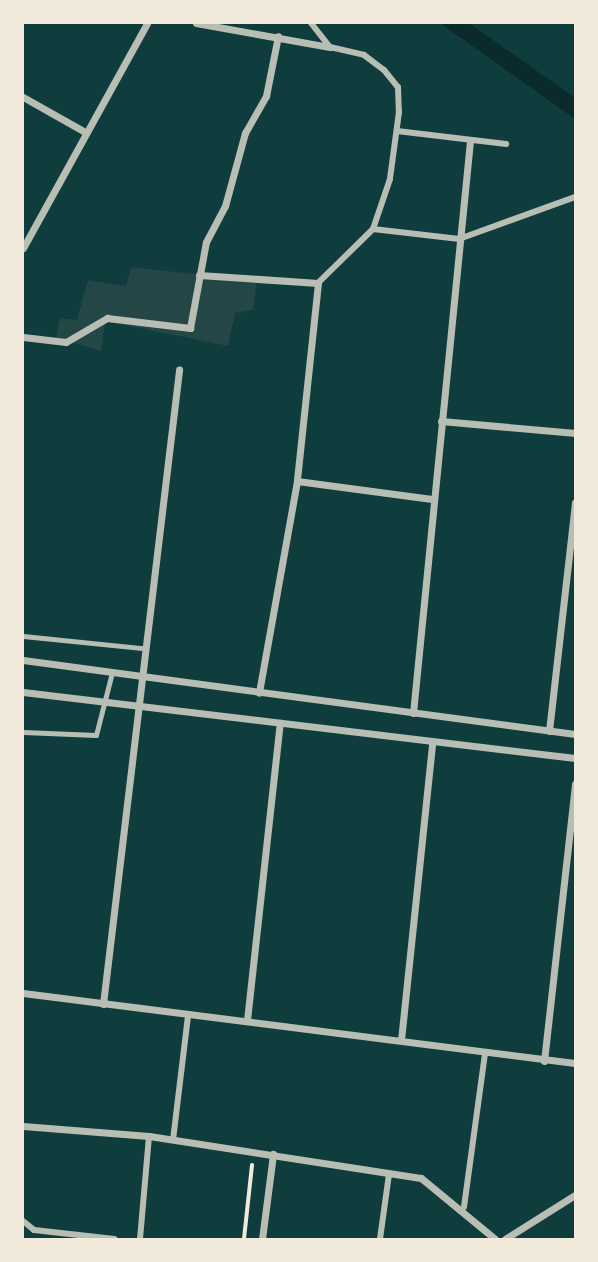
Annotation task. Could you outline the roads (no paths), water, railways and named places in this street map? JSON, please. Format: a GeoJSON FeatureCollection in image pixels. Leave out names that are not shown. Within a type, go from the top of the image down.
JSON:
{"type":"FeatureCollection","features":[{"type":"Feature","properties":{"kind":"street"},"geometry":{"type":"LineString","coordinates":[[23,248],[147,23]]}},
{"type":"Feature","properties":{"kind":"street"},"geometry":{"type":"LineString","coordinates":[[196,23],[278,36],[364,55],[398,87],[397,131],[373,229],[318,283],[297,481],[259,693]]}},
{"type":"Feature","properties":{"kind":"street"},"geometry":{"type":"LineString","coordinates":[[311,23],[330,47]]}},
{"type":"Feature","properties":{"kind":"street"},"geometry":{"type":"LineString","coordinates":[[23,337],[66,342],[100,319],[186,329],[193,325],[199,275],[245,133],[266,96],[278,36]]}},
{"type":"Feature","properties":{"kind":"street"},"geometry":{"type":"LineString","coordinates":[[23,97],[87,133]]}},
{"type":"Feature","properties":{"kind":"street"},"geometry":{"type":"LineString","coordinates":[[397,131],[506,144]]}},
{"type":"Feature","properties":{"kind":"street"},"geometry":{"type":"LineString","coordinates":[[413,713],[432,499],[470,141]]}},
{"type":"Feature","properties":{"kind":"street"},"geometry":{"type":"LineString","coordinates":[[373,229],[459,239],[575,197]]}},
{"type":"Feature","properties":{"kind":"street"},"geometry":{"type":"LineString","coordinates":[[199,275],[318,283]]}},
{"type":"Feature","properties":{"kind":"street"},"geometry":{"type":"LineString","coordinates":[[103,1004],[138,677],[179,370]]}},
{"type":"Feature","properties":{"kind":"street"},"geometry":{"type":"LineString","coordinates":[[441,421],[575,433]]}},
{"type":"Feature","properties":{"kind":"street"},"geometry":{"type":"LineString","coordinates":[[297,481],[432,499]]}},
{"type":"Feature","properties":{"kind":"street"},"geometry":{"type":"LineString","coordinates":[[549,731],[575,502]]}},
{"type":"Feature","properties":{"kind":"street"},"geometry":{"type":"LineString","coordinates":[[23,660],[575,734]]}},
{"type":"Feature","properties":{"kind":"street"},"geometry":{"type":"LineString","coordinates":[[23,692],[432,744],[575,758]]}},
{"type":"Feature","properties":{"kind":"street"},"geometry":{"type":"LineString","coordinates":[[247,1020],[280,723]]}},
{"type":"Feature","properties":{"kind":"street"},"geometry":{"type":"LineString","coordinates":[[401,1040],[432,744]]}},
{"type":"Feature","properties":{"kind":"street"},"geometry":{"type":"LineString","coordinates":[[544,1061],[575,784]]}},
{"type":"Feature","properties":{"kind":"street"},"geometry":{"type":"LineString","coordinates":[[23,993],[575,1063]]}},
{"type":"Feature","properties":{"kind":"street"},"geometry":{"type":"LineString","coordinates":[[173,1140],[188,1016]]}},
{"type":"Feature","properties":{"kind":"street"},"geometry":{"type":"LineString","coordinates":[[464,1207],[485,1053]]}},
{"type":"Feature","properties":{"kind":"street"},"geometry":{"type":"LineString","coordinates":[[23,1126],[149,1136],[421,1178],[464,1207],[495,1239]]}},
{"type":"Feature","properties":{"kind":"street"},"geometry":{"type":"LineString","coordinates":[[140,1239],[149,1136]]}},
{"type":"Feature","properties":{"kind":"street"},"geometry":{"type":"LineString","coordinates":[[262,1239],[273,1154]]}},
{"type":"Feature","properties":{"kind":"street"},"geometry":{"type":"LineString","coordinates":[[380,1239],[389,1174]]}},
{"type":"Feature","properties":{"kind":"street"},"geometry":{"type":"LineString","coordinates":[[505,1239],[575,1195]]}},
{"type":"Feature","properties":{"kind":"street"},"geometry":{"type":"LineString","coordinates":[[23,1221],[34,1230],[114,1239]]}},
{"type":"Feature","properties":{"kind":"lane"},"geometry":{"type":"LineString","coordinates":[[23,636],[142,648]]}},
{"type":"Feature","properties":{"kind":"lane"},"geometry":{"type":"LineString","coordinates":[[23,732],[89,738],[103,728],[112,673]]}}]}
